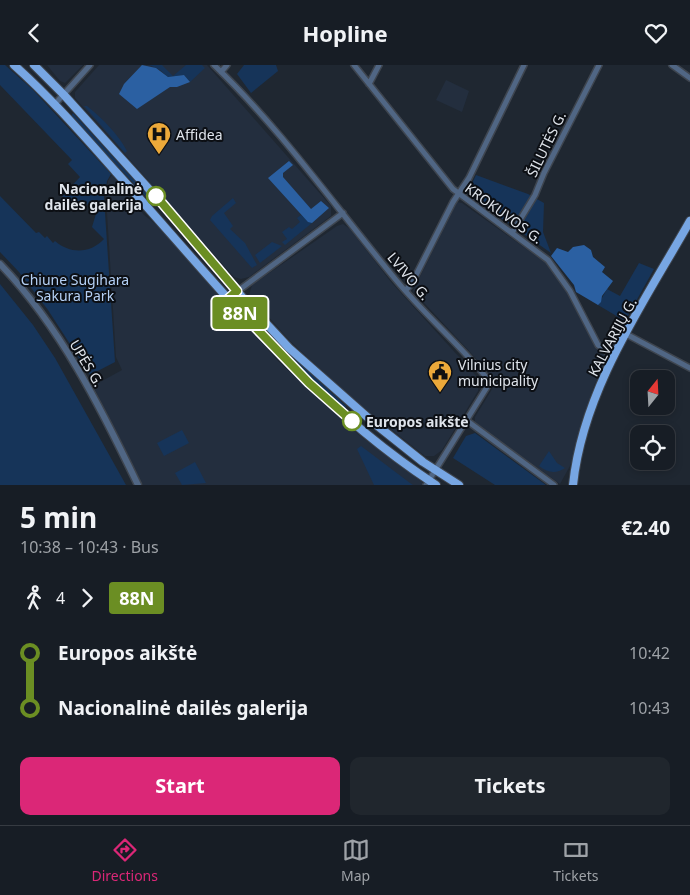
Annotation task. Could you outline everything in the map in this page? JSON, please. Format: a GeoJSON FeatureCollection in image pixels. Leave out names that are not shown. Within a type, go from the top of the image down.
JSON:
{"type":"FeatureCollection","features":[{"type":"Feature","properties":{"kind":"main road"},"geometry":{"type":"LineString","coordinates":[[14,65],[55,104],[228,299],[309,383],[352,421],[430,483]]}},
{"type":"Feature","properties":{"kind":"main road"},"geometry":{"type":"LineString","coordinates":[[34,65],[64,95],[166,208],[284,343],[374,423],[435,469],[460,485]]}},
{"type":"Feature","properties":{"kind":"main road","name":"KALVARIJŲ G."},"geometry":{"type":"LineString","coordinates":[[568,485],[574,471],[594,399],[626,334],[690,221]]}},
{"type":"Feature","properties":{"kind":"main road","name":"KALVARIJŲ G."},"geometry":{"type":"LineString","coordinates":[[573,485],[574,471]]}},
{"type":"Feature","properties":{"kind":"street"},"geometry":{"type":"LineString","coordinates":[[55,104],[90,65]]}},
{"type":"Feature","properties":{"kind":"street","name":"LVIVO G."},"geometry":{"type":"LineString","coordinates":[[214,65],[343,213],[406,291],[486,377],[487,387],[435,469],[430,483]]}},
{"type":"Feature","properties":{"kind":"street"},"geometry":{"type":"LineString","coordinates":[[221,72],[227,65]]}},
{"type":"Feature","properties":{"kind":"street","name":"KROKUVOS G."},"geometry":{"type":"LineString","coordinates":[[354,65],[459,194],[548,260],[570,291],[598,345],[614,357]]}},
{"type":"Feature","properties":{"kind":"street"},"geometry":{"type":"LineString","coordinates":[[369,84],[379,65]]}},
{"type":"Feature","properties":{"kind":"street"},"geometry":{"type":"LineString","coordinates":[[406,291],[469,177],[524,65]]}},
{"type":"Feature","properties":{"kind":"street","name":"ŠILUTĖS G."},"geometry":{"type":"LineString","coordinates":[[512,233],[535,195],[544,173],[599,65]]}},
{"type":"Feature","properties":{"kind":"street"},"geometry":{"type":"LineString","coordinates":[[672,65],[690,78]]}},
{"type":"Feature","properties":{"kind":"street"},"geometry":{"type":"LineString","coordinates":[[228,299],[343,213]]}},
{"type":"Feature","properties":{"kind":"street","name":"UPĖS G."},"geometry":{"type":"LineString","coordinates":[[0,264],[16,280],[53,330],[84,381],[138,485]]}},
{"type":"Feature","properties":{"kind":"street"},"geometry":{"type":"LineString","coordinates":[[626,334],[690,368]]}},
{"type":"Feature","properties":{"kind":"street"},"geometry":{"type":"LineString","coordinates":[[466,420],[554,485]]}},
{"type":"Feature","properties":{"kind":"shaded area"},"geometry":{"type":"Polygon","coordinates":[[[47,65],[83,65],[65,83],[60,81],[47,65]]]}},
{"type":"Feature","properties":{"kind":"shaded area"},"geometry":{"type":"Polygon","coordinates":[[[99,65],[207,65],[331,206],[331,216],[249,277],[241,279],[234,277],[75,98],[75,92],[99,65]]]}},
{"type":"Feature","properties":{"kind":"shaded area"},"geometry":{"type":"Polygon","coordinates":[[[142,65],[156,68],[168,77],[184,75],[190,82],[177,87],[170,87],[137,109],[119,94],[124,84],[142,65]]]}},
{"type":"Feature","properties":{"kind":"shaded area"},"geometry":{"type":"Polygon","coordinates":[[[446,80],[469,91],[462,112],[436,100],[446,80]]]}},
{"type":"Feature","properties":{"kind":"shaded area"},"geometry":{"type":"Polygon","coordinates":[[[289,161],[293,165],[283,173],[283,177],[311,209],[321,201],[329,208],[312,223],[308,222],[268,178],[289,161]]]}},
{"type":"Feature","properties":{"kind":"shaded area"},"geometry":{"type":"Polygon","coordinates":[[[112,175],[144,215],[158,226],[278,361],[359,435],[426,485],[143,485],[93,386],[122,370],[116,357],[106,197],[108,181],[112,175]]]}},
{"type":"Feature","properties":{"kind":"shaded area"},"geometry":{"type":"Polygon","coordinates":[[[457,202],[462,203],[546,263],[557,276],[577,308],[596,346],[609,354],[594,386],[571,464],[560,484],[475,423],[475,417],[497,381],[413,291],[457,202]]]}},
{"type":"Feature","properties":{"kind":"shaded area"},"geometry":{"type":"Polygon","coordinates":[[[343,224],[350,229],[391,282],[479,379],[478,391],[442,450],[434,456],[425,456],[355,401],[290,341],[249,295],[252,285],[337,226],[343,224]]]}},
{"type":"Feature","properties":{"kind":"shaded area"},"geometry":{"type":"Polygon","coordinates":[[[584,245],[591,250],[593,257],[605,267],[602,272],[613,281],[598,305],[576,292],[574,285],[551,256],[557,248],[568,252],[573,247],[584,245]]]}},
{"type":"Feature","properties":{"kind":"green space","name":"Chiune Sugihara Sakura Park"},"geometry":{"type":"Polygon","coordinates":[[[0,65],[5,65],[33,90],[111,174],[107,181],[104,198],[115,362],[90,375],[48,310],[19,272],[0,252],[0,196],[36,233],[39,232],[45,238],[47,236],[53,243],[55,241],[67,248],[80,251],[93,247],[104,239],[92,227],[96,214],[91,206],[82,202],[71,206],[62,196],[80,177],[68,164],[72,160],[0,85],[0,65]]]}},
{"type":"Feature","properties":{"kind":"green space"},"geometry":{"type":"Polygon","coordinates":[[[149,65],[162,65],[173,76],[186,65],[202,65],[205,68],[190,82],[184,75],[168,77],[160,70],[149,65]]]}},
{"type":"Feature","properties":{"kind":"green space"},"geometry":{"type":"Polygon","coordinates":[[[244,65],[276,65],[278,71],[251,93],[237,74],[244,65]]]}},
{"type":"Feature","properties":{"kind":"green space"},"geometry":{"type":"Polygon","coordinates":[[[84,106],[93,111],[114,132],[127,151],[125,153],[84,106]]]}},
{"type":"Feature","properties":{"kind":"green space"},"geometry":{"type":"Polygon","coordinates":[[[73,113],[148,195],[146,197],[71,116],[73,113]]]}},
{"type":"Feature","properties":{"kind":"green space"},"geometry":{"type":"Polygon","coordinates":[[[476,175],[528,194],[544,203],[543,232],[551,253],[467,194],[476,175]]]}},
{"type":"Feature","properties":{"kind":"green space"},"geometry":{"type":"Polygon","coordinates":[[[233,198],[236,203],[224,213],[233,226],[230,229],[245,243],[257,265],[252,268],[210,220],[212,216],[233,198]]]}},
{"type":"Feature","properties":{"kind":"green space"},"geometry":{"type":"Polygon","coordinates":[[[301,215],[312,223],[285,245],[282,242],[287,239],[282,232],[289,227],[292,229],[300,222],[297,218],[301,215]]]}},
{"type":"Feature","properties":{"kind":"green space"},"geometry":{"type":"Polygon","coordinates":[[[272,242],[282,246],[260,263],[255,255],[272,242]]]}},
{"type":"Feature","properties":{"kind":"green space"},"geometry":{"type":"Polygon","coordinates":[[[639,263],[654,269],[625,321],[598,305],[607,289],[620,296],[639,263]]]}},
{"type":"Feature","properties":{"kind":"green space"},"geometry":{"type":"Polygon","coordinates":[[[0,284],[33,325],[55,358],[126,485],[0,485],[0,284]]]}},
{"type":"Feature","properties":{"kind":"green space"},"geometry":{"type":"Polygon","coordinates":[[[285,350],[346,406],[345,409],[283,352],[285,350]]]}},
{"type":"Feature","properties":{"kind":"green space"},"geometry":{"type":"Polygon","coordinates":[[[182,430],[189,443],[164,456],[157,443],[182,430]]]}},
{"type":"Feature","properties":{"kind":"green space"},"geometry":{"type":"Polygon","coordinates":[[[475,433],[546,485],[495,485],[453,458],[466,436],[475,433]]]}},
{"type":"Feature","properties":{"kind":"green space"},"geometry":{"type":"Polygon","coordinates":[[[361,446],[413,485],[374,485],[357,449],[361,446]]]}},
{"type":"Feature","properties":{"kind":"green space"},"geometry":{"type":"Polygon","coordinates":[[[549,451],[557,463],[565,468],[552,472],[539,466],[549,451]]]}},
{"type":"Feature","properties":{"kind":"green space"},"geometry":{"type":"Polygon","coordinates":[[[195,462],[206,483],[182,485],[175,473],[195,462]]]}},
{"type":"Feature","properties":{"kind":"bus line","name":"88N"},"geometry":{"type":"LineString","coordinates":[[156,196],[237,291],[228,299],[268,343],[352,421]]}},
{"type":"Feature","properties":{"kind":"place","name":"Affidea"},"geometry":{"type":"Point","coordinates":[159,155]}},
{"type":"Feature","properties":{"kind":"place","name":"Nacionalinė dailės galerija"},"geometry":{"type":"Point","coordinates":[156,196]}},
{"type":"Feature","properties":{"kind":"place","name":"Vilnius city municipality"},"geometry":{"type":"Point","coordinates":[440,393]}},
{"type":"Feature","properties":{"kind":"place","name":"Europos aikštė"},"geometry":{"type":"Point","coordinates":[352,421]}}]}
